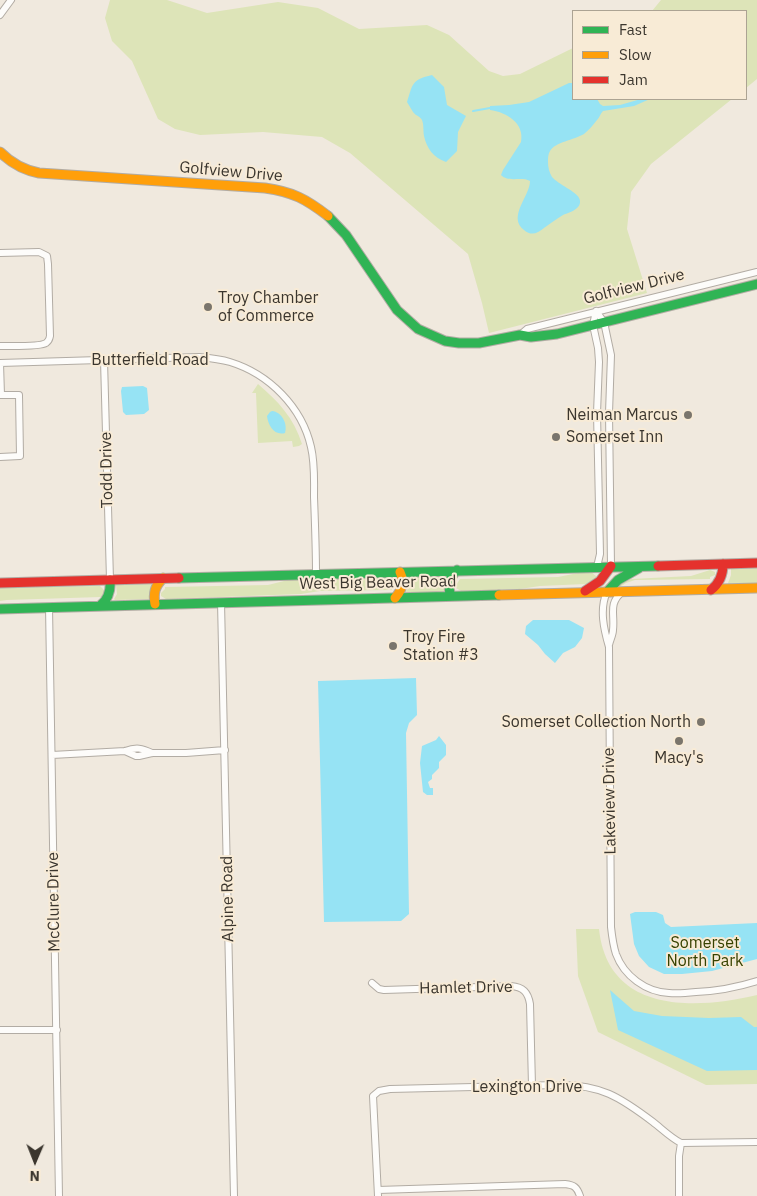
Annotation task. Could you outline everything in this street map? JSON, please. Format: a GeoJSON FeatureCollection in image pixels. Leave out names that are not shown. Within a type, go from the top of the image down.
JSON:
{"type":"FeatureCollection","features":[{"type":"Feature","properties":{"kind":"main road","name":"Golfview Drive"},"geometry":{"type":"LineString","coordinates":[[0,152],[8,160],[30,172],[265,188],[296,195],[328,216],[346,235],[397,310],[418,329],[444,341],[479,343],[520,335],[531,337],[557,334],[757,284]]}},
{"type":"Feature","properties":{"kind":"main road","name":"West Big Beaver Road"},"geometry":{"type":"LineString","coordinates":[[0,583],[757,563]]}},
{"type":"Feature","properties":{"kind":"main road"},"geometry":{"type":"LineString","coordinates":[[711,590],[722,576],[723,564]]}},
{"type":"Feature","properties":{"kind":"main road"},"geometry":{"type":"LineString","coordinates":[[582,593],[595,587],[611,566]]}},
{"type":"Feature","properties":{"kind":"main road"},"geometry":{"type":"LineString","coordinates":[[607,592],[618,580],[642,566]]}},
{"type":"Feature","properties":{"kind":"main road"},"geometry":{"type":"LineString","coordinates":[[451,596],[447,586],[451,576],[457,570]]}},
{"type":"Feature","properties":{"kind":"main road"},"geometry":{"type":"LineString","coordinates":[[395,598],[403,584],[400,572]]}},
{"type":"Feature","properties":{"kind":"main road"},"geometry":{"type":"LineString","coordinates":[[155,604],[154,588],[163,578]]}},
{"type":"Feature","properties":{"kind":"main road"},"geometry":{"type":"LineString","coordinates":[[101,605],[110,596],[110,580]]}},
{"type":"Feature","properties":{"kind":"main road","name":"West Big Beaver Road"},"geometry":{"type":"LineString","coordinates":[[0,609],[757,588]]}},
{"type":"Feature","properties":{"kind":"street"},"geometry":{"type":"LineString","coordinates":[[0,15],[10,0]]}},
{"type":"Feature","properties":{"kind":"street"},"geometry":{"type":"LineString","coordinates":[[0,253],[39,252],[46,256],[48,264],[50,336],[47,342],[40,345],[0,346]]}},
{"type":"Feature","properties":{"kind":"street","name":"Golfview Drive"},"geometry":{"type":"LineString","coordinates":[[520,335],[528,329],[757,272]]}},
{"type":"Feature","properties":{"kind":"street"},"geometry":{"type":"LineString","coordinates":[[596,312],[604,322],[611,361],[609,422],[611,566]]}},
{"type":"Feature","properties":{"kind":"street"},"geometry":{"type":"LineString","coordinates":[[596,312],[593,325],[599,362],[597,413],[600,554],[597,567]]}},
{"type":"Feature","properties":{"kind":"street","name":"Butterfield Road"},"geometry":{"type":"LineString","coordinates":[[0,363],[199,357],[221,360],[249,370],[264,378],[279,391],[293,408],[308,438],[313,457],[316,574]]}},
{"type":"Feature","properties":{"kind":"street","name":"Todd Drive"},"geometry":{"type":"LineString","coordinates":[[104,360],[110,580]]}},
{"type":"Feature","properties":{"kind":"street"},"geometry":{"type":"LineString","coordinates":[[0,363],[1,395],[19,395],[20,456],[0,456]]}},
{"type":"Feature","properties":{"kind":"street","name":"Lakeview Drive"},"geometry":{"type":"LineString","coordinates":[[607,592],[603,604],[604,630],[609,647]]}},
{"type":"Feature","properties":{"kind":"street","name":"Lakeview Drive"},"geometry":{"type":"LineString","coordinates":[[622,592],[616,598],[614,604],[613,630],[609,647],[612,927],[616,955],[624,969],[635,980],[660,992],[677,994],[702,992],[757,981]]}},
{"type":"Feature","properties":{"kind":"street","name":"Alpine Road"},"geometry":{"type":"LineString","coordinates":[[221,602],[234,1196]]}},
{"type":"Feature","properties":{"kind":"street","name":"McClure Drive"},"geometry":{"type":"LineString","coordinates":[[49,607],[59,1196]]}},
{"type":"Feature","properties":{"kind":"street"},"geometry":{"type":"LineString","coordinates":[[52,755],[125,751],[136,756],[152,753],[225,750]]}},
{"type":"Feature","properties":{"kind":"street","name":"Hamlet Drive"},"geometry":{"type":"LineString","coordinates":[[372,983],[379,989],[384,990],[511,986],[521,988],[527,994],[530,1004],[532,1086]]}},
{"type":"Feature","properties":{"kind":"street"},"geometry":{"type":"LineString","coordinates":[[0,1030],[57,1030]]}},
{"type":"Feature","properties":{"kind":"street","name":"Lexington Drive"},"geometry":{"type":"LineString","coordinates":[[378,1193],[373,1096],[379,1091],[390,1089],[587,1086],[619,1098],[681,1143]]}},
{"type":"Feature","properties":{"kind":"street"},"geometry":{"type":"LineString","coordinates":[[679,1196],[679,1156],[681,1143],[757,1142]]}},
{"type":"Feature","properties":{"kind":"street"},"geometry":{"type":"LineString","coordinates":[[378,1193],[565,1184],[574,1185],[580,1196]]}},
{"type":"Feature","properties":{"kind":"green space"},"geometry":{"type":"Polygon","coordinates":[[[110,0],[167,0],[207,13],[278,2],[318,8],[359,29],[427,25],[449,35],[489,71],[503,76],[520,74],[572,48],[572,100],[731,100],[651,164],[631,192],[627,229],[647,293],[489,333],[468,254],[350,153],[322,137],[263,132],[200,135],[175,129],[158,119],[132,61],[112,41],[105,18],[110,0]]]}},
{"type":"Feature","properties":{"kind":"green space"},"geometry":{"type":"Polygon","coordinates":[[[661,0],[757,0],[757,79],[747,87],[747,10],[653,10],[661,0]]]}},
{"type":"Feature","properties":{"kind":"green space"},"geometry":{"type":"Polygon","coordinates":[[[258,384],[290,418],[302,444],[293,447],[292,441],[258,443],[256,393],[252,393],[258,384]]]}},
{"type":"Feature","properties":{"kind":"green space"},"geometry":{"type":"Polygon","coordinates":[[[757,568],[757,583],[728,583],[731,569],[757,568]]]}},
{"type":"Feature","properties":{"kind":"green space"},"geometry":{"type":"Polygon","coordinates":[[[710,570],[715,572],[715,575],[710,577],[710,579],[635,580],[620,587],[619,585],[631,579],[691,576],[710,570]]]}},
{"type":"Feature","properties":{"kind":"green space"},"geometry":{"type":"Polygon","coordinates":[[[591,572],[596,576],[595,580],[586,584],[461,591],[456,588],[460,579],[558,577],[591,572]]]}},
{"type":"Feature","properties":{"kind":"green space"},"geometry":{"type":"Polygon","coordinates":[[[445,576],[444,592],[406,592],[408,577],[445,576]]]}},
{"type":"Feature","properties":{"kind":"green space"},"geometry":{"type":"Polygon","coordinates":[[[391,577],[391,579],[396,581],[392,590],[320,591],[301,594],[166,599],[161,596],[165,587],[268,585],[288,580],[391,577]]]}},
{"type":"Feature","properties":{"kind":"green space"},"geometry":{"type":"Polygon","coordinates":[[[151,584],[150,599],[114,599],[117,594],[116,585],[151,584]]]}},
{"type":"Feature","properties":{"kind":"green space"},"geometry":{"type":"Polygon","coordinates":[[[100,586],[104,590],[101,597],[0,601],[0,588],[100,586]]]}},
{"type":"Feature","properties":{"kind":"green space","name":"Somerset North Park"},"geometry":{"type":"Polygon","coordinates":[[[576,929],[599,929],[606,957],[618,977],[636,991],[657,999],[681,1003],[707,1003],[757,995],[757,1084],[706,1085],[598,1032],[578,976],[576,929]]]}},
{"type":"Feature","properties":{"kind":"water"},"geometry":{"type":"Polygon","coordinates":[[[432,75],[444,87],[447,105],[466,116],[458,132],[457,151],[446,162],[434,155],[429,149],[424,136],[422,120],[413,112],[407,102],[410,91],[416,81],[432,75]]]}},
{"type":"Feature","properties":{"kind":"water"},"geometry":{"type":"Polygon","coordinates":[[[569,83],[572,83],[572,100],[598,100],[603,106],[648,100],[634,106],[603,111],[584,134],[552,148],[549,152],[548,168],[552,177],[578,196],[580,203],[575,209],[534,234],[524,230],[519,225],[518,219],[518,213],[530,181],[508,179],[501,175],[521,142],[520,129],[508,116],[490,110],[490,106],[529,102],[569,83]]]}},
{"type":"Feature","properties":{"kind":"water"},"geometry":{"type":"Polygon","coordinates":[[[143,386],[147,388],[149,410],[144,414],[126,415],[123,412],[122,387],[143,386]]]}},
{"type":"Feature","properties":{"kind":"water"},"geometry":{"type":"Polygon","coordinates":[[[272,411],[279,414],[283,419],[286,426],[285,433],[278,433],[270,426],[267,416],[272,411]]]}},
{"type":"Feature","properties":{"kind":"water"},"geometry":{"type":"Polygon","coordinates":[[[533,620],[569,620],[584,628],[582,638],[575,647],[563,653],[555,663],[525,634],[526,626],[533,620]]]}},
{"type":"Feature","properties":{"kind":"water"},"geometry":{"type":"Polygon","coordinates":[[[416,678],[417,715],[409,723],[406,733],[409,914],[401,921],[324,922],[318,681],[416,678]]]}},
{"type":"Feature","properties":{"kind":"water"},"geometry":{"type":"Polygon","coordinates":[[[439,736],[446,745],[446,755],[439,762],[439,768],[428,782],[430,788],[433,788],[433,795],[427,795],[423,792],[420,763],[422,746],[436,740],[439,736]]]}},
{"type":"Feature","properties":{"kind":"water","name":"Somerset North Park"},"geometry":{"type":"Polygon","coordinates":[[[635,912],[656,912],[663,915],[665,923],[671,927],[757,923],[757,959],[712,971],[664,974],[649,967],[639,956],[634,944],[630,914],[635,912]]]}},
{"type":"Feature","properties":{"kind":"water"},"geometry":{"type":"Polygon","coordinates":[[[610,990],[634,1011],[662,1016],[741,1017],[754,1027],[757,1027],[757,1070],[707,1071],[618,1030],[610,990]]]}},
{"type":"Feature","properties":{"kind":"waterway"},"geometry":{"type":"LineString","coordinates":[[473,111],[490,108]]}},
{"type":"Feature","properties":{"kind":"traffic: fast"},"geometry":{"type":"LineString","coordinates":[[328,216],[346,235],[397,310],[418,329],[445,341],[479,343],[520,335],[531,337],[557,334],[757,284]]}},
{"type":"Feature","properties":{"kind":"traffic: fast"},"geometry":{"type":"LineString","coordinates":[[179,578],[658,566]]}},
{"type":"Feature","properties":{"kind":"traffic: fast"},"geometry":{"type":"LineString","coordinates":[[607,592],[618,580],[639,568]]}},
{"type":"Feature","properties":{"kind":"traffic: fast"},"geometry":{"type":"LineString","coordinates":[[451,596],[449,582],[457,570]]}},
{"type":"Feature","properties":{"kind":"traffic: fast"},"geometry":{"type":"LineString","coordinates":[[101,605],[109,594],[110,580]]}},
{"type":"Feature","properties":{"kind":"traffic: fast"},"geometry":{"type":"LineString","coordinates":[[0,609],[499,595]]}},
{"type":"Feature","properties":{"kind":"traffic: slow"},"geometry":{"type":"LineString","coordinates":[[0,152],[18,166],[39,173],[265,188],[299,197],[328,216]]}},
{"type":"Feature","properties":{"kind":"traffic: slow"},"geometry":{"type":"LineString","coordinates":[[395,598],[402,586],[400,572]]}},
{"type":"Feature","properties":{"kind":"traffic: slow"},"geometry":{"type":"LineString","coordinates":[[155,604],[155,590],[163,578]]}},
{"type":"Feature","properties":{"kind":"traffic: slow"},"geometry":{"type":"LineString","coordinates":[[499,595],[757,588]]}},
{"type":"Feature","properties":{"kind":"traffic: jam"},"geometry":{"type":"LineString","coordinates":[[658,566],[757,563]]}},
{"type":"Feature","properties":{"kind":"traffic: jam"},"geometry":{"type":"LineString","coordinates":[[711,590],[717,585],[723,564]]}},
{"type":"Feature","properties":{"kind":"traffic: jam"},"geometry":{"type":"LineString","coordinates":[[585,591],[600,581],[611,566]]}},
{"type":"Feature","properties":{"kind":"traffic: jam"},"geometry":{"type":"LineString","coordinates":[[0,583],[179,578]]}},
{"type":"Feature","properties":{"kind":"place","name":"Troy Chamber of Commerce"},"geometry":{"type":"Point","coordinates":[208,307]}},
{"type":"Feature","properties":{"kind":"place","name":"Neiman Marcus"},"geometry":{"type":"Point","coordinates":[688,415]}},
{"type":"Feature","properties":{"kind":"place","name":"Somerset Inn"},"geometry":{"type":"Point","coordinates":[556,437]}},
{"type":"Feature","properties":{"kind":"place","name":"Troy Fire Station #3"},"geometry":{"type":"Point","coordinates":[393,646]}},
{"type":"Feature","properties":{"kind":"place","name":"Somerset Collection North"},"geometry":{"type":"Point","coordinates":[701,722]}},
{"type":"Feature","properties":{"kind":"place","name":"Macy's"},"geometry":{"type":"Point","coordinates":[679,741]}}]}
